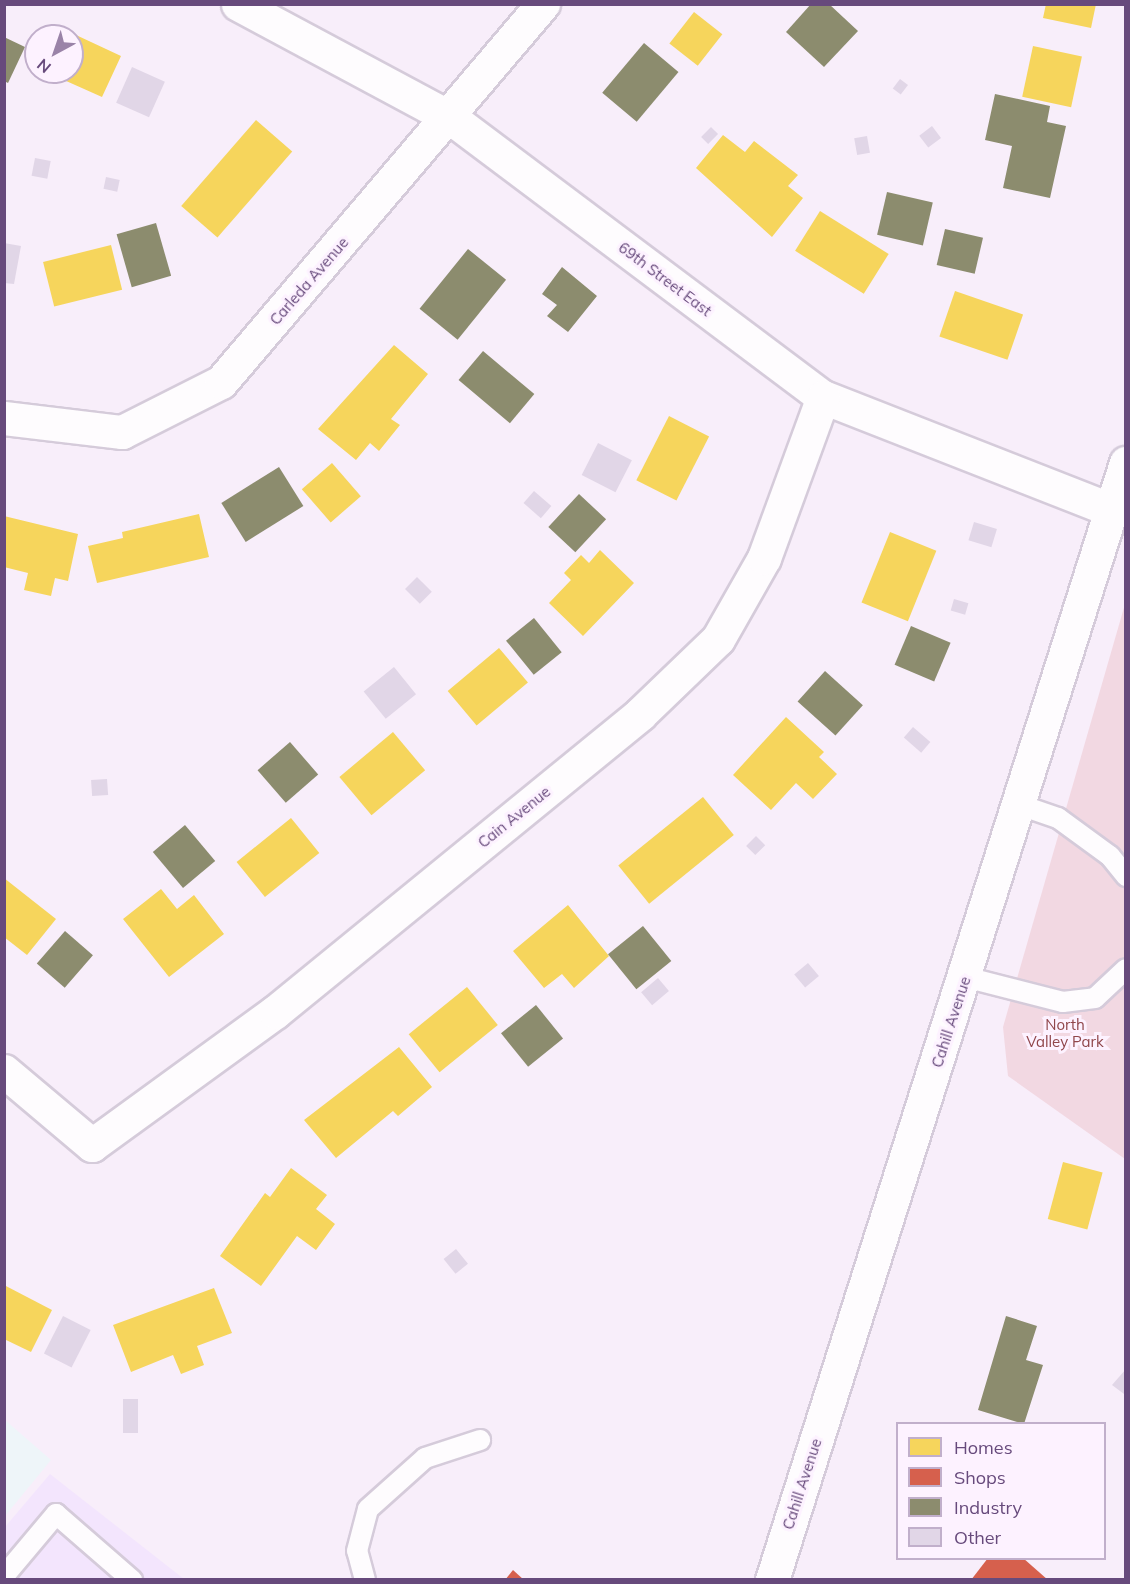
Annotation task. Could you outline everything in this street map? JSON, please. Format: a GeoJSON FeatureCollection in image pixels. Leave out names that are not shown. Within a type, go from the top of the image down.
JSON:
{"type":"FeatureCollection","features":[{"type":"Feature","properties":{"kind":"street","name":"69th Street East"},"geometry":{"type":"LineString","coordinates":[[238,4],[451,118],[823,397],[1114,511]]}},
{"type":"Feature","properties":{"kind":"street","name":"Carleda Avenue"},"geometry":{"type":"LineString","coordinates":[[4,418],[122,432],[221,381],[451,118],[543,4]]}},
{"type":"Feature","properties":{"kind":"street","name":"Cain Avenue"},"geometry":{"type":"LineString","coordinates":[[4,1071],[92,1145],[275,1012],[640,714],[718,639],[764,558],[823,397]]}},
{"type":"Feature","properties":{"kind":"street","name":"Cahill Avenue"},"geometry":{"type":"LineString","coordinates":[[772,1580],[1114,511],[1125,463]]}},
{"type":"Feature","properties":{"kind":"lane"},"geometry":{"type":"LineString","coordinates":[[1020,805],[1058,818],[1110,856],[1125,876]]}},
{"type":"Feature","properties":{"kind":"lane"},"geometry":{"type":"LineString","coordinates":[[965,976],[1063,1002],[1095,998],[1120,980],[1125,969]]}},
{"type":"Feature","properties":{"kind":"lane"},"geometry":{"type":"LineString","coordinates":[[365,1580],[357,1551],[363,1518],[372,1503],[425,1458],[480,1440]]}},
{"type":"Feature","properties":{"kind":"lane"},"geometry":{"type":"LineString","coordinates":[[4,1576],[56,1514],[132,1580]]}},
{"type":"Feature","properties":{"kind":"shaded area"},"geometry":{"type":"Polygon","coordinates":[[[5,1420],[51,1460],[5,1516],[5,1420]]]}},
{"type":"Feature","properties":{"kind":"shaded area"},"geometry":{"type":"Polygon","coordinates":[[[50,1474],[184,1579],[5,1580],[5,1527],[50,1474]]]}},
{"type":"Feature","properties":{"kind":"green space","name":"North Valley Park"},"geometry":{"type":"Polygon","coordinates":[[[1125,604],[1125,1159],[1008,1076],[1003,1027],[1125,604]]]}},
{"type":"Feature","properties":{"kind":"building: Homes"},"geometry":{"type":"Polygon","coordinates":[[[1046,4],[1096,4],[1091,28],[1043,18],[1046,4]]]}},
{"type":"Feature","properties":{"kind":"building: Homes"},"geometry":{"type":"Polygon","coordinates":[[[694,12],[722,34],[698,66],[669,44],[694,12]]]}},
{"type":"Feature","properties":{"kind":"building: Homes"},"geometry":{"type":"Polygon","coordinates":[[[84,39],[121,56],[102,97],[73,84],[84,84],[84,39]]]}},
{"type":"Feature","properties":{"kind":"building: Homes"},"geometry":{"type":"Polygon","coordinates":[[[1033,46],[1082,56],[1071,107],[1022,97],[1033,46]]]}},
{"type":"Feature","properties":{"kind":"building: Homes"},"geometry":{"type":"Polygon","coordinates":[[[256,120],[292,151],[217,238],[181,206],[256,120]]]}},
{"type":"Feature","properties":{"kind":"building: Homes"},"geometry":{"type":"Polygon","coordinates":[[[723,135],[745,152],[754,141],[798,175],[788,186],[803,198],[772,237],[696,168],[723,135]]]}},
{"type":"Feature","properties":{"kind":"building: Homes"},"geometry":{"type":"Polygon","coordinates":[[[820,211],[889,254],[864,294],[795,251],[820,211]]]}},
{"type":"Feature","properties":{"kind":"building: Homes"},"geometry":{"type":"Polygon","coordinates":[[[111,245],[122,290],[54,307],[43,262],[111,245]]]}},
{"type":"Feature","properties":{"kind":"building: Homes"},"geometry":{"type":"Polygon","coordinates":[[[955,291],[1023,314],[1007,360],[939,336],[955,291]]]}},
{"type":"Feature","properties":{"kind":"building: Homes"},"geometry":{"type":"Polygon","coordinates":[[[394,345],[428,374],[391,419],[400,425],[379,451],[370,443],[356,460],[318,429],[394,345]]]}},
{"type":"Feature","properties":{"kind":"building: Homes"},"geometry":{"type":"Polygon","coordinates":[[[669,416],[709,436],[676,501],[636,480],[669,416]]]}},
{"type":"Feature","properties":{"kind":"building: Homes"},"geometry":{"type":"Polygon","coordinates":[[[332,463],[361,496],[331,522],[302,489],[332,463]]]}},
{"type":"Feature","properties":{"kind":"building: Homes"},"geometry":{"type":"Polygon","coordinates":[[[199,514],[209,557],[97,583],[88,546],[123,538],[122,532],[199,514]]]}},
{"type":"Feature","properties":{"kind":"building: Homes"},"geometry":{"type":"Polygon","coordinates":[[[4,516],[78,534],[68,581],[55,578],[51,596],[24,590],[28,573],[4,567],[4,516]]]}},
{"type":"Feature","properties":{"kind":"building: Homes"},"geometry":{"type":"Polygon","coordinates":[[[890,532],[936,551],[908,621],[862,602],[890,532]]]}},
{"type":"Feature","properties":{"kind":"building: Homes"},"geometry":{"type":"Polygon","coordinates":[[[600,550],[634,583],[583,636],[549,603],[571,580],[564,573],[581,555],[589,563],[600,550]]]}},
{"type":"Feature","properties":{"kind":"building: Homes"},"geometry":{"type":"Polygon","coordinates":[[[499,648],[528,682],[477,726],[448,691],[499,648]]]}},
{"type":"Feature","properties":{"kind":"building: Homes"},"geometry":{"type":"Polygon","coordinates":[[[786,717],[824,752],[819,757],[837,774],[813,799],[796,783],[771,810],[733,775],[786,717]]]}},
{"type":"Feature","properties":{"kind":"building: Homes"},"geometry":{"type":"Polygon","coordinates":[[[393,732],[425,770],[372,815],[339,777],[393,732]]]}},
{"type":"Feature","properties":{"kind":"building: Homes"},"geometry":{"type":"Polygon","coordinates":[[[703,797],[734,835],[649,904],[618,866],[703,797]]]}},
{"type":"Feature","properties":{"kind":"building: Homes"},"geometry":{"type":"Polygon","coordinates":[[[291,818],[319,853],[265,897],[237,862],[291,818]]]}},
{"type":"Feature","properties":{"kind":"building: Homes"},"geometry":{"type":"Polygon","coordinates":[[[4,878],[56,919],[27,955],[4,937],[4,878]]]}},
{"type":"Feature","properties":{"kind":"building: Homes"},"geometry":{"type":"Polygon","coordinates":[[[161,889],[177,909],[194,895],[224,934],[169,977],[123,919],[161,889]]]}},
{"type":"Feature","properties":{"kind":"building: Homes"},"geometry":{"type":"Polygon","coordinates":[[[568,905],[609,956],[574,988],[562,974],[544,988],[513,951],[568,905]]]}},
{"type":"Feature","properties":{"kind":"building: Homes"},"geometry":{"type":"Polygon","coordinates":[[[467,987],[498,1025],[440,1072],[409,1034],[467,987]]]}},
{"type":"Feature","properties":{"kind":"building: Homes"},"geometry":{"type":"Polygon","coordinates":[[[399,1047],[432,1087],[398,1116],[393,1111],[336,1158],[304,1120],[399,1047]]]}},
{"type":"Feature","properties":{"kind":"building: Homes"},"geometry":{"type":"Polygon","coordinates":[[[1063,1162],[1103,1173],[1087,1230],[1048,1219],[1063,1162]]]}},
{"type":"Feature","properties":{"kind":"building: Homes"},"geometry":{"type":"Polygon","coordinates":[[[291,1168],[327,1195],[316,1209],[335,1224],[316,1250],[297,1236],[261,1286],[220,1256],[265,1193],[270,1197],[291,1168]]]}},
{"type":"Feature","properties":{"kind":"building: Homes"},"geometry":{"type":"Polygon","coordinates":[[[4,1285],[52,1310],[31,1352],[4,1339],[4,1285]]]}},
{"type":"Feature","properties":{"kind":"building: Homes"},"geometry":{"type":"Polygon","coordinates":[[[214,1288],[232,1333],[197,1346],[204,1365],[181,1374],[173,1355],[131,1372],[113,1325],[214,1288]]]}},
{"type":"Feature","properties":{"kind":"building: Shops"},"geometry":{"type":"Polygon","coordinates":[[[986,1560],[1025,1560],[1048,1580],[971,1580],[986,1560]]]}},
{"type":"Feature","properties":{"kind":"building: Shops"},"geometry":{"type":"Polygon","coordinates":[[[513,1570],[524,1580],[505,1580],[513,1570]]]}},
{"type":"Feature","properties":{"kind":"building: Industry"},"geometry":{"type":"Polygon","coordinates":[[[811,4],[829,4],[858,31],[824,67],[786,32],[811,4]]]}},
{"type":"Feature","properties":{"kind":"building: Industry"},"geometry":{"type":"Polygon","coordinates":[[[4,37],[24,47],[24,49],[8,83],[4,81],[4,37]]]}},
{"type":"Feature","properties":{"kind":"building: Industry"},"geometry":{"type":"Polygon","coordinates":[[[644,43],[678,72],[637,122],[602,93],[644,43]]]}},
{"type":"Feature","properties":{"kind":"building: Industry"},"geometry":{"type":"Polygon","coordinates":[[[995,94],[1050,106],[1047,122],[1066,126],[1050,198],[1003,188],[1012,146],[985,140],[995,94]]]}},
{"type":"Feature","properties":{"kind":"building: Industry"},"geometry":{"type":"Polygon","coordinates":[[[887,192],[933,203],[923,245],[877,235],[887,192]]]}},
{"type":"Feature","properties":{"kind":"building: Industry"},"geometry":{"type":"Polygon","coordinates":[[[156,223],[171,276],[132,287],[117,234],[156,223]]]}},
{"type":"Feature","properties":{"kind":"building: Industry"},"geometry":{"type":"Polygon","coordinates":[[[945,229],[983,238],[975,274],[937,265],[945,229]]]}},
{"type":"Feature","properties":{"kind":"building: Industry"},"geometry":{"type":"Polygon","coordinates":[[[468,249],[506,280],[458,340],[420,309],[468,249]]]}},
{"type":"Feature","properties":{"kind":"building: Industry"},"geometry":{"type":"Polygon","coordinates":[[[562,267],[597,296],[568,332],[547,316],[557,305],[542,294],[562,267]]]}},
{"type":"Feature","properties":{"kind":"building: Industry"},"geometry":{"type":"Polygon","coordinates":[[[483,351],[534,394],[510,423],[459,380],[483,351]]]}},
{"type":"Feature","properties":{"kind":"building: Industry"},"geometry":{"type":"Polygon","coordinates":[[[279,467],[303,506],[246,542],[221,503],[279,467]]]}},
{"type":"Feature","properties":{"kind":"building: Industry"},"geometry":{"type":"Polygon","coordinates":[[[579,494],[606,519],[575,552],[548,527],[579,494]]]}},
{"type":"Feature","properties":{"kind":"building: Industry"},"geometry":{"type":"Polygon","coordinates":[[[534,618],[562,652],[534,675],[506,641],[534,618]]]}},
{"type":"Feature","properties":{"kind":"building: Industry"},"geometry":{"type":"Polygon","coordinates":[[[911,626],[951,643],[934,681],[895,665],[911,626]]]}},
{"type":"Feature","properties":{"kind":"building: Industry"},"geometry":{"type":"Polygon","coordinates":[[[825,671],[863,705],[835,736],[798,701],[825,671]]]}},
{"type":"Feature","properties":{"kind":"building: Industry"},"geometry":{"type":"Polygon","coordinates":[[[290,742],[318,774],[286,803],[258,770],[290,742]]]}},
{"type":"Feature","properties":{"kind":"building: Industry"},"geometry":{"type":"Polygon","coordinates":[[[185,825],[215,861],[183,888],[153,852],[185,825]]]}},
{"type":"Feature","properties":{"kind":"building: Industry"},"geometry":{"type":"Polygon","coordinates":[[[643,926],[671,961],[636,989],[608,954],[643,926]]]}},
{"type":"Feature","properties":{"kind":"building: Industry"},"geometry":{"type":"Polygon","coordinates":[[[65,931],[93,955],[65,988],[37,963],[65,931]]]}},
{"type":"Feature","properties":{"kind":"building: Industry"},"geometry":{"type":"Polygon","coordinates":[[[536,1005],[563,1038],[528,1067],[501,1033],[536,1005]]]}},
{"type":"Feature","properties":{"kind":"building: Industry"},"geometry":{"type":"Polygon","coordinates":[[[1006,1316],[1037,1326],[1026,1360],[1043,1365],[1025,1422],[978,1410],[1006,1316]]]}},
{"type":"Feature","properties":{"kind":"building: Other"},"geometry":{"type":"Polygon","coordinates":[[[132,67],[165,82],[149,117],[116,103],[132,67]]]}},
{"type":"Feature","properties":{"kind":"building: Other"},"geometry":{"type":"Polygon","coordinates":[[[900,79],[908,85],[901,95],[893,89],[900,79]]]}},
{"type":"Feature","properties":{"kind":"building: Other"},"geometry":{"type":"Polygon","coordinates":[[[932,126],[941,138],[928,148],[919,136],[932,126]]]}},
{"type":"Feature","properties":{"kind":"building: Other"},"geometry":{"type":"Polygon","coordinates":[[[711,127],[718,134],[708,144],[701,137],[711,127]]]}},
{"type":"Feature","properties":{"kind":"building: Other"},"geometry":{"type":"Polygon","coordinates":[[[867,136],[870,153],[857,155],[854,138],[867,136]]]}},
{"type":"Feature","properties":{"kind":"building: Other"},"geometry":{"type":"Polygon","coordinates":[[[35,158],[51,161],[47,179],[32,176],[35,158]]]}},
{"type":"Feature","properties":{"kind":"building: Other"},"geometry":{"type":"Polygon","coordinates":[[[106,177],[120,180],[117,192],[104,189],[106,177]]]}},
{"type":"Feature","properties":{"kind":"building: Other"},"geometry":{"type":"Polygon","coordinates":[[[4,243],[21,246],[14,284],[4,283],[4,243]]]}},
{"type":"Feature","properties":{"kind":"building: Other"},"geometry":{"type":"Polygon","coordinates":[[[598,443],[632,460],[616,492],[582,475],[598,443]]]}},
{"type":"Feature","properties":{"kind":"building: Other"},"geometry":{"type":"Polygon","coordinates":[[[534,491],[551,506],[541,518],[524,503],[534,491]]]}},
{"type":"Feature","properties":{"kind":"building: Other"},"geometry":{"type":"Polygon","coordinates":[[[974,522],[997,529],[991,547],[968,540],[974,522]]]}},
{"type":"Feature","properties":{"kind":"building: Other"},"geometry":{"type":"Polygon","coordinates":[[[417,577],[432,592],[420,604],[405,589],[417,577]]]}},
{"type":"Feature","properties":{"kind":"building: Other"},"geometry":{"type":"Polygon","coordinates":[[[954,599],[968,603],[965,615],[951,611],[954,599]]]}},
{"type":"Feature","properties":{"kind":"building: Other"},"geometry":{"type":"Polygon","coordinates":[[[394,667],[416,694],[386,719],[364,692],[394,667]]]}},
{"type":"Feature","properties":{"kind":"building: Other"},"geometry":{"type":"Polygon","coordinates":[[[913,727],[930,742],[921,753],[904,738],[913,727]]]}},
{"type":"Feature","properties":{"kind":"building: Other"},"geometry":{"type":"Polygon","coordinates":[[[107,779],[108,795],[92,796],[91,780],[107,779]]]}},
{"type":"Feature","properties":{"kind":"building: Other"},"geometry":{"type":"Polygon","coordinates":[[[756,836],[765,845],[755,855],[746,846],[756,836]]]}},
{"type":"Feature","properties":{"kind":"building: Other"},"geometry":{"type":"Polygon","coordinates":[[[808,963],[819,976],[805,988],[794,975],[808,963]]]}},
{"type":"Feature","properties":{"kind":"building: Other"},"geometry":{"type":"Polygon","coordinates":[[[658,978],[669,991],[652,1005],[641,992],[658,978]]]}},
{"type":"Feature","properties":{"kind":"building: Other"},"geometry":{"type":"Polygon","coordinates":[[[456,1249],[468,1264],[456,1274],[444,1259],[456,1249]]]}},
{"type":"Feature","properties":{"kind":"building: Other"},"geometry":{"type":"Polygon","coordinates":[[[63,1316],[91,1330],[72,1367],[44,1353],[63,1316]]]}},
{"type":"Feature","properties":{"kind":"building: Other"},"geometry":{"type":"Polygon","coordinates":[[[1126,1369],[1126,1392],[1124,1394],[1112,1385],[1126,1369]]]}},
{"type":"Feature","properties":{"kind":"building: Other"},"geometry":{"type":"Polygon","coordinates":[[[123,1399],[138,1399],[138,1433],[123,1433],[123,1399]]]}}]}
